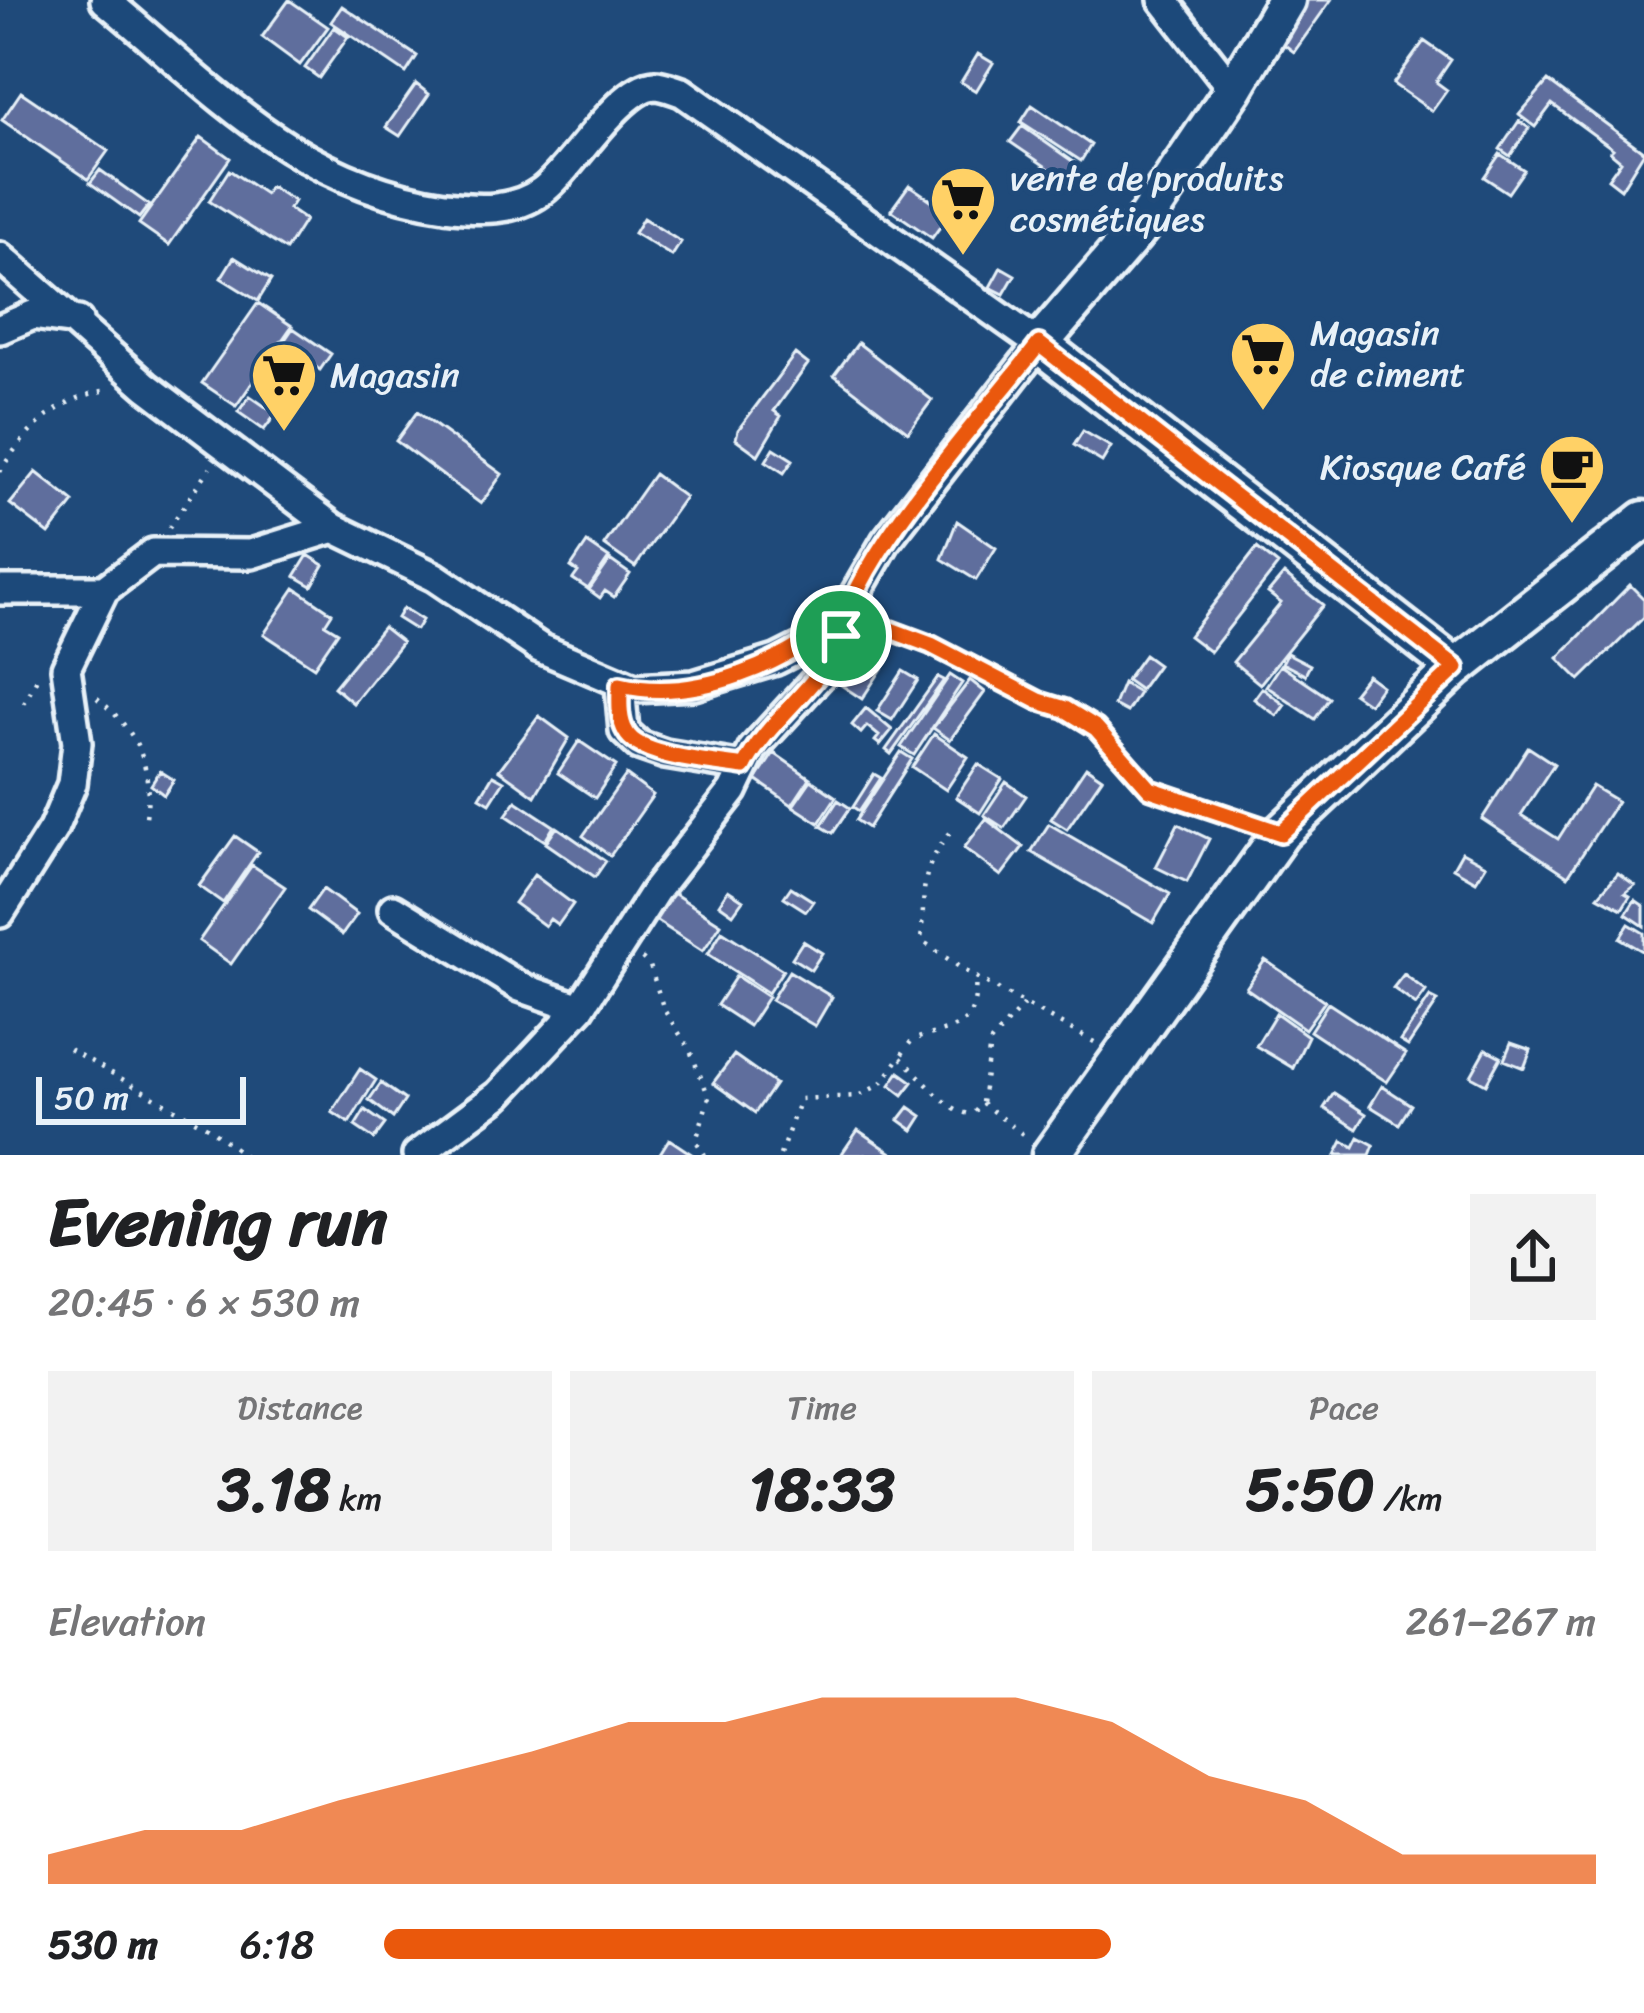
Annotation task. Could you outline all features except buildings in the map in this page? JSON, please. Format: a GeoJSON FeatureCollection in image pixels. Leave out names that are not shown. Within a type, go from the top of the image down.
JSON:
{"type":"FeatureCollection","features":[{"type":"Feature","properties":{"kind":"street"},"geometry":{"type":"LineString","coordinates":[[105,0],[272,140],[345,181],[398,199],[468,209],[509,208],[542,191],[631,96],[654,85],[682,92],[1039,344],[1456,668]]}},
{"type":"Feature","properties":{"kind":"street"},"geometry":{"type":"LineString","coordinates":[[1163,0],[1233,90]]}},
{"type":"Feature","properties":{"kind":"street"},"geometry":{"type":"LineString","coordinates":[[417,1155],[498,1095],[580,1008],[784,711],[829,666],[845,613],[886,541],[1039,344],[1141,226],[1233,90],[1286,0]]}},
{"type":"Feature","properties":{"kind":"street"},"geometry":{"type":"LineString","coordinates":[[0,256],[146,386],[334,528],[434,577],[540,648],[620,685],[694,685],[776,660],[810,643],[845,613]]}},
{"type":"Feature","properties":{"kind":"street"},"geometry":{"type":"LineString","coordinates":[[0,329],[33,315],[78,321]]}},
{"type":"Feature","properties":{"kind":"street"},"geometry":{"type":"LineString","coordinates":[[1039,1146],[1123,1055],[1281,833],[1456,668],[1644,520]]}},
{"type":"Feature","properties":{"kind":"street"},"geometry":{"type":"LineString","coordinates":[[0,913],[53,829],[72,784],[77,743],[66,668],[104,590],[152,553],[251,554],[334,528]]}},
{"type":"Feature","properties":{"kind":"street"},"geometry":{"type":"LineString","coordinates":[[0,590],[104,590]]}},
{"type":"Feature","properties":{"kind":"street"},"geometry":{"type":"LineString","coordinates":[[776,660],[807,692]]}},
{"type":"Feature","properties":{"kind":"street"},"geometry":{"type":"LineString","coordinates":[[620,685],[621,713],[630,739],[673,756],[744,767]]}},
{"type":"Feature","properties":{"kind":"street"},"geometry":{"type":"LineString","coordinates":[[393,909],[520,987],[580,1008]]}},
{"type":"Feature","properties":{"kind":"path"},"geometry":{"type":"LineString","coordinates":[[0,472],[39,422],[87,392],[146,386]]}},
{"type":"Feature","properties":{"kind":"path"},"geometry":{"type":"LineString","coordinates":[[152,553],[225,447]]}},
{"type":"Feature","properties":{"kind":"path"},"geometry":{"type":"LineString","coordinates":[[845,613],[931,645],[1039,701],[1065,709],[1096,728],[1150,789],[1281,833]]}},
{"type":"Feature","properties":{"kind":"path"},"geometry":{"type":"LineString","coordinates":[[950,833],[931,857],[921,883],[921,940],[975,977],[1123,1055]]}},
{"type":"Feature","properties":{"kind":"path"},"geometry":{"type":"LineString","coordinates":[[622,946],[650,966],[664,1010],[702,1077],[709,1097],[695,1141],[705,1155]]}},
{"type":"Feature","properties":{"kind":"path"},"geometry":{"type":"LineString","coordinates":[[780,1155],[800,1099],[858,1096],[881,1084],[912,1040],[940,1036],[966,1019],[976,997],[975,977]]}},
{"type":"Feature","properties":{"kind":"path"},"geometry":{"type":"LineString","coordinates":[[901,1058],[964,1114],[973,1114],[982,1103],[990,1043],[1024,1004]]}},
{"type":"Feature","properties":{"kind":"path"},"geometry":{"type":"LineString","coordinates":[[69,1049],[209,1128],[244,1155]]}},
{"type":"Feature","properties":{"kind":"path"},"geometry":{"type":"LineString","coordinates":[[982,1103],[1039,1146]]}},
{"type":"Feature","properties":{"kind":"place","name":"vente de produits cosmétiques"},"geometry":{"type":"Point","coordinates":[963,258]}},
{"type":"Feature","properties":{"kind":"place","name":"Magasin de ciment"},"geometry":{"type":"Point","coordinates":[1263,413]}},
{"type":"Feature","properties":{"kind":"place","name":"Magasin"},"geometry":{"type":"Point","coordinates":[284,434]}},
{"type":"Feature","properties":{"kind":"place","name":"Kiosque Café"},"geometry":{"type":"Point","coordinates":[1572,526]}},
{"type":"Feature","properties":{"kind":"route"},"geometry":{"type":"LineString","coordinates":[[841,636],[829,666],[784,711],[744,767],[673,756],[639,745],[625,731],[620,685],[664,688],[734,674],[810,643],[845,613],[931,645],[1039,701],[1065,709],[1096,728],[1150,789],[1281,833],[1456,668],[1039,344],[886,541],[845,613],[841,636]]}}]}
